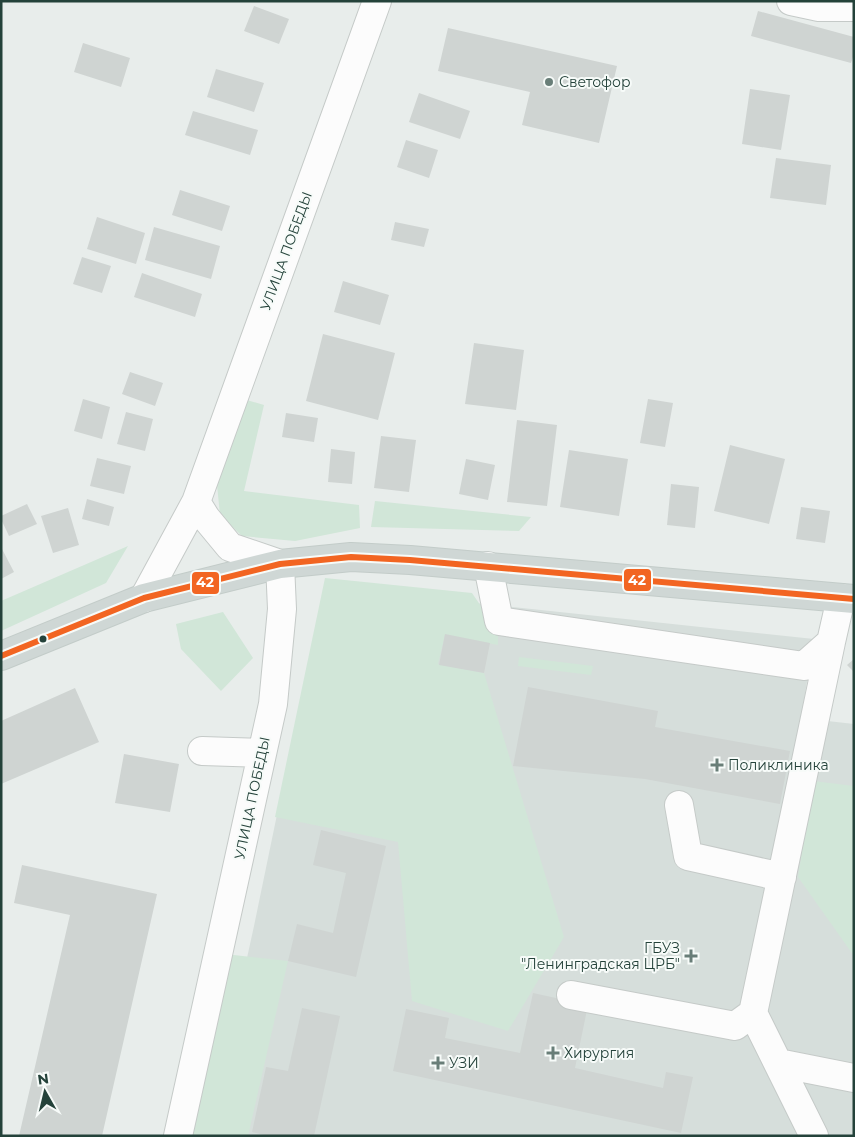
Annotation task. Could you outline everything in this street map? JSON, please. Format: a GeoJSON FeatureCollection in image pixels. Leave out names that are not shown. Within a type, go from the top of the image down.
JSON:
{"type":"FeatureCollection","features":[{"type":"Feature","properties":{"kind":"main road"},"geometry":{"type":"LineString","coordinates":[[1,656],[144,598],[280,564],[351,558],[488,566],[847,598]]}},
{"type":"Feature","properties":{"kind":"street","name":"УЛИЦА ПОБЕДЫ"},"geometry":{"type":"LineString","coordinates":[[144,598],[196,502],[377,1]]}},
{"type":"Feature","properties":{"kind":"street"},"geometry":{"type":"LineString","coordinates":[[791,1],[819,7],[854,7]]}},
{"type":"Feature","properties":{"kind":"street"},"geometry":{"type":"LineString","coordinates":[[196,502],[206,518],[230,547],[280,564]]}},
{"type":"Feature","properties":{"kind":"street","name":"УЛИЦА ПОБЕДЫ"},"geometry":{"type":"LineString","coordinates":[[178,1136],[273,704],[282,609],[280,564]]}},
{"type":"Feature","properties":{"kind":"street"},"geometry":{"type":"LineString","coordinates":[[488,566],[499,620],[804,666],[831,642]]}},
{"type":"Feature","properties":{"kind":"street"},"geometry":{"type":"LineString","coordinates":[[814,1136],[753,1014],[831,642],[847,598]]}},
{"type":"Feature","properties":{"kind":"street"},"geometry":{"type":"LineString","coordinates":[[202,751],[262,753]]}},
{"type":"Feature","properties":{"kind":"street"},"geometry":{"type":"LineString","coordinates":[[679,804],[688,856],[782,877]]}},
{"type":"Feature","properties":{"kind":"street"},"geometry":{"type":"LineString","coordinates":[[571,995],[735,1026],[753,1014]]}},
{"type":"Feature","properties":{"kind":"street"},"geometry":{"type":"LineString","coordinates":[[778,1063],[854,1078]]}},
{"type":"Feature","properties":{"kind":"shaded area"},"geometry":{"type":"Polygon","coordinates":[[[324,587],[814,639],[801,718],[854,724],[854,1136],[208,1136],[254,926],[324,587]]]}},
{"type":"Feature","properties":{"kind":"green space"},"geometry":{"type":"Polygon","coordinates":[[[240,398],[264,405],[244,491],[359,505],[360,528],[295,541],[242,536],[220,515],[216,475],[240,398]]]}},
{"type":"Feature","properties":{"kind":"green space"},"geometry":{"type":"Polygon","coordinates":[[[375,501],[531,517],[519,531],[371,527],[375,501]]]}},
{"type":"Feature","properties":{"kind":"green space"},"geometry":{"type":"Polygon","coordinates":[[[128,546],[106,583],[1,631],[1,601],[128,546]]]}},
{"type":"Feature","properties":{"kind":"green space"},"geometry":{"type":"Polygon","coordinates":[[[325,578],[472,593],[498,631],[498,645],[445,635],[438,664],[484,673],[564,937],[508,1031],[412,1001],[398,842],[275,817],[325,578]]]}},
{"type":"Feature","properties":{"kind":"green space"},"geometry":{"type":"Polygon","coordinates":[[[223,612],[253,658],[221,691],[181,649],[176,624],[223,612]]]}},
{"type":"Feature","properties":{"kind":"green space"},"geometry":{"type":"Polygon","coordinates":[[[519,657],[593,666],[591,675],[518,666],[519,657]]]}},
{"type":"Feature","properties":{"kind":"green space"},"geometry":{"type":"Polygon","coordinates":[[[813,781],[854,786],[854,956],[798,877],[813,781]]]}},
{"type":"Feature","properties":{"kind":"green space"},"geometry":{"type":"Polygon","coordinates":[[[216,953],[288,961],[248,1136],[183,1136],[216,953]]]}},
{"type":"Feature","properties":{"kind":"building"},"geometry":{"type":"Polygon","coordinates":[[[254,6],[289,19],[279,44],[244,31],[254,6]]]}},
{"type":"Feature","properties":{"kind":"building"},"geometry":{"type":"Polygon","coordinates":[[[758,11],[854,37],[854,54],[851,63],[751,36],[758,11]]]}},
{"type":"Feature","properties":{"kind":"building","name":"Светофор"},"geometry":{"type":"Polygon","coordinates":[[[448,28],[617,66],[599,143],[522,125],[530,92],[438,71],[448,28]]]}},
{"type":"Feature","properties":{"kind":"building"},"geometry":{"type":"Polygon","coordinates":[[[83,43],[130,58],[121,87],[74,72],[83,43]]]}},
{"type":"Feature","properties":{"kind":"building"},"geometry":{"type":"Polygon","coordinates":[[[216,69],[264,83],[254,112],[207,97],[216,69]]]}},
{"type":"Feature","properties":{"kind":"building"},"geometry":{"type":"Polygon","coordinates":[[[750,89],[790,95],[781,150],[742,144],[750,89]]]}},
{"type":"Feature","properties":{"kind":"building"},"geometry":{"type":"Polygon","coordinates":[[[419,93],[470,111],[460,139],[409,122],[419,93]]]}},
{"type":"Feature","properties":{"kind":"building"},"geometry":{"type":"Polygon","coordinates":[[[193,111],[258,130],[250,155],[185,135],[193,111]]]}},
{"type":"Feature","properties":{"kind":"building"},"geometry":{"type":"Polygon","coordinates":[[[406,140],[438,150],[429,178],[397,167],[406,140]]]}},
{"type":"Feature","properties":{"kind":"building"},"geometry":{"type":"Polygon","coordinates":[[[776,158],[831,165],[826,205],[770,198],[776,158]]]}},
{"type":"Feature","properties":{"kind":"building"},"geometry":{"type":"Polygon","coordinates":[[[180,190],[230,206],[222,231],[172,215],[180,190]]]}},
{"type":"Feature","properties":{"kind":"building"},"geometry":{"type":"Polygon","coordinates":[[[97,217],[145,233],[136,264],[87,249],[97,217]]]}},
{"type":"Feature","properties":{"kind":"building"},"geometry":{"type":"Polygon","coordinates":[[[395,222],[429,229],[424,247],[391,240],[395,222]]]}},
{"type":"Feature","properties":{"kind":"building"},"geometry":{"type":"Polygon","coordinates":[[[154,227],[220,246],[211,279],[145,260],[154,227]]]}},
{"type":"Feature","properties":{"kind":"building"},"geometry":{"type":"Polygon","coordinates":[[[82,257],[111,266],[102,293],[73,284],[82,257]]]}},
{"type":"Feature","properties":{"kind":"building"},"geometry":{"type":"Polygon","coordinates":[[[142,273],[202,294],[195,317],[134,297],[142,273]]]}},
{"type":"Feature","properties":{"kind":"building"},"geometry":{"type":"Polygon","coordinates":[[[343,281],[389,295],[380,325],[334,312],[343,281]]]}},
{"type":"Feature","properties":{"kind":"building"},"geometry":{"type":"Polygon","coordinates":[[[323,334],[395,353],[378,420],[306,401],[323,334]]]}},
{"type":"Feature","properties":{"kind":"building"},"geometry":{"type":"Polygon","coordinates":[[[474,343],[524,350],[516,410],[465,404],[474,343]]]}},
{"type":"Feature","properties":{"kind":"building"},"geometry":{"type":"Polygon","coordinates":[[[130,372],[163,383],[155,406],[122,394],[130,372]]]}},
{"type":"Feature","properties":{"kind":"building"},"geometry":{"type":"Polygon","coordinates":[[[83,399],[110,407],[102,439],[74,431],[83,399]]]}},
{"type":"Feature","properties":{"kind":"building"},"geometry":{"type":"Polygon","coordinates":[[[648,399],[673,403],[665,447],[640,443],[648,399]]]}},
{"type":"Feature","properties":{"kind":"building"},"geometry":{"type":"Polygon","coordinates":[[[126,412],[153,419],[145,451],[117,444],[126,412]]]}},
{"type":"Feature","properties":{"kind":"building"},"geometry":{"type":"Polygon","coordinates":[[[286,413],[318,418],[314,442],[282,437],[286,413]]]}},
{"type":"Feature","properties":{"kind":"building"},"geometry":{"type":"Polygon","coordinates":[[[517,420],[557,425],[547,506],[507,502],[517,420]]]}},
{"type":"Feature","properties":{"kind":"building"},"geometry":{"type":"Polygon","coordinates":[[[381,436],[416,440],[409,492],[374,488],[381,436]]]}},
{"type":"Feature","properties":{"kind":"building"},"geometry":{"type":"Polygon","coordinates":[[[730,445],[785,459],[769,524],[714,511],[730,445]]]}},
{"type":"Feature","properties":{"kind":"building"},"geometry":{"type":"Polygon","coordinates":[[[331,449],[355,452],[352,484],[328,482],[331,449]]]}},
{"type":"Feature","properties":{"kind":"building"},"geometry":{"type":"Polygon","coordinates":[[[569,450],[628,459],[619,516],[560,507],[569,450]]]}},
{"type":"Feature","properties":{"kind":"building"},"geometry":{"type":"Polygon","coordinates":[[[97,458],[131,466],[124,494],[90,486],[97,458]]]}},
{"type":"Feature","properties":{"kind":"building"},"geometry":{"type":"Polygon","coordinates":[[[466,459],[495,465],[488,500],[459,494],[466,459]]]}},
{"type":"Feature","properties":{"kind":"building"},"geometry":{"type":"Polygon","coordinates":[[[671,484],[699,487],[695,528],[667,525],[671,484]]]}},
{"type":"Feature","properties":{"kind":"building"},"geometry":{"type":"Polygon","coordinates":[[[87,499],[114,507],[109,526],[82,519],[87,499]]]}},
{"type":"Feature","properties":{"kind":"building"},"geometry":{"type":"Polygon","coordinates":[[[27,504],[37,524],[9,536],[1,516],[27,504]]]}},
{"type":"Feature","properties":{"kind":"building"},"geometry":{"type":"Polygon","coordinates":[[[801,507],[830,511],[825,543],[796,539],[801,507]]]}},
{"type":"Feature","properties":{"kind":"building"},"geometry":{"type":"Polygon","coordinates":[[[68,508],[79,545],[53,553],[41,516],[68,508]]]}},
{"type":"Feature","properties":{"kind":"building"},"geometry":{"type":"Polygon","coordinates":[[[1,547],[14,572],[1,579],[1,547]]]}},
{"type":"Feature","properties":{"kind":"building"},"geometry":{"type":"Polygon","coordinates":[[[445,634],[490,643],[484,673],[439,665],[445,634]]]}},
{"type":"Feature","properties":{"kind":"building"},"geometry":{"type":"Polygon","coordinates":[[[854,659],[854,672],[847,665],[854,659]]]}},
{"type":"Feature","properties":{"kind":"building"},"geometry":{"type":"Polygon","coordinates":[[[528,687],[658,711],[655,727],[790,751],[780,804],[645,779],[513,766],[528,687]]]}},
{"type":"Feature","properties":{"kind":"building"},"geometry":{"type":"Polygon","coordinates":[[[75,688],[99,742],[1,784],[1,721],[75,688]]]}},
{"type":"Feature","properties":{"kind":"building"},"geometry":{"type":"Polygon","coordinates":[[[124,754],[179,764],[170,812],[115,803],[124,754]]]}},
{"type":"Feature","properties":{"kind":"building"},"geometry":{"type":"Polygon","coordinates":[[[321,830],[386,846],[356,977],[288,961],[297,924],[333,933],[346,873],[313,865],[321,830]]]}},
{"type":"Feature","properties":{"kind":"building"},"geometry":{"type":"Polygon","coordinates":[[[22,865],[157,894],[102,1136],[19,1136],[70,915],[14,903],[22,865]]]}},
{"type":"Feature","properties":{"kind":"building","name":"Хирургия"},"geometry":{"type":"Polygon","coordinates":[[[533,993],[588,1005],[575,1068],[663,1088],[666,1072],[693,1077],[681,1133],[393,1071],[406,1009],[449,1018],[445,1038],[520,1053],[533,993]]]}},
{"type":"Feature","properties":{"kind":"building"},"geometry":{"type":"Polygon","coordinates":[[[302,1008],[340,1016],[314,1136],[268,1136],[252,1132],[266,1067],[288,1071],[302,1008]]]}},
{"type":"Feature","properties":{"kind":"transit line","name":"42"},"geometry":{"type":"LineString","coordinates":[[1,656],[144,598],[280,564],[351,557],[410,560],[854,599]]}},
{"type":"Feature","properties":{"kind":"place","name":"Светофор"},"geometry":{"type":"Point","coordinates":[549,82]}},
{"type":"Feature","properties":{"kind":"place","name":"Поликлиника"},"geometry":{"type":"Point","coordinates":[717,765]}},
{"type":"Feature","properties":{"kind":"place","name":"ГБУЗ \"Ленинградская ЦРБ\""},"geometry":{"type":"Point","coordinates":[691,956]}},
{"type":"Feature","properties":{"kind":"place","name":"Хирургия"},"geometry":{"type":"Point","coordinates":[553,1053]}},
{"type":"Feature","properties":{"kind":"place","name":"УЗИ"},"geometry":{"type":"Point","coordinates":[438,1063]}}]}
